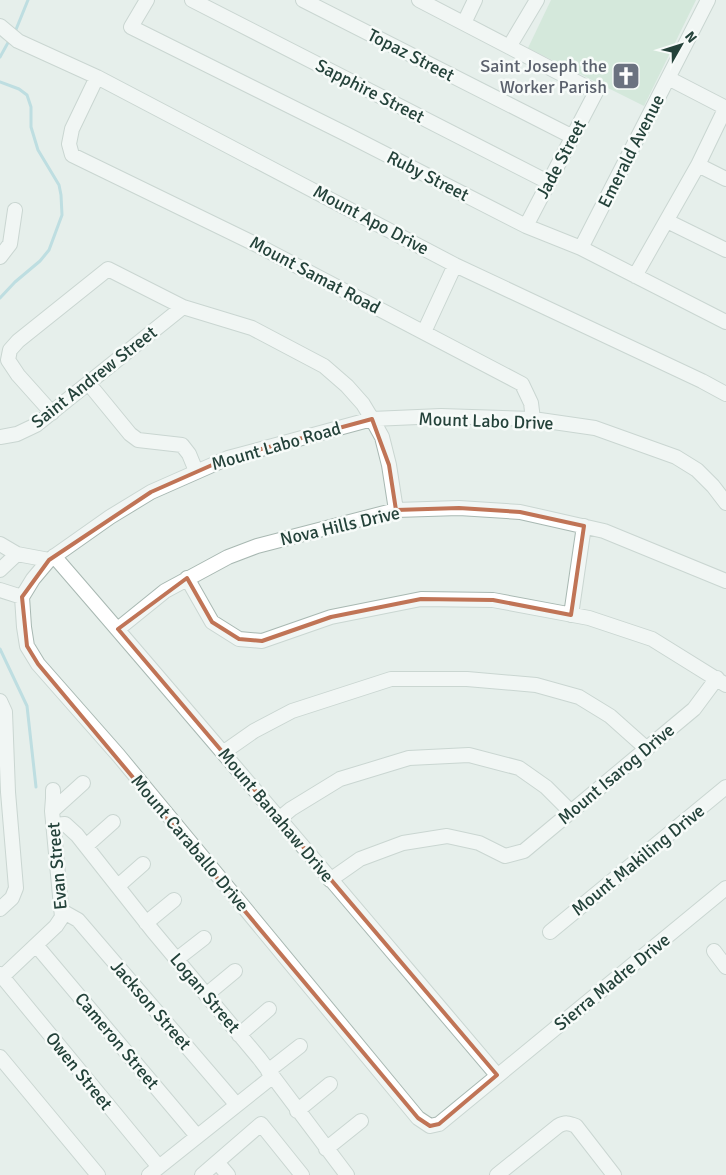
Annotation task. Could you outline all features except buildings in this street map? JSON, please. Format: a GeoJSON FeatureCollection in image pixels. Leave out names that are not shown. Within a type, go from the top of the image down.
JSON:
{"type":"FeatureCollection","features":[{"type":"Feature","properties":{"kind":"street","name":"Ruby Street"},"geometry":{"type":"LineString","coordinates":[[147,0],[131,27],[337,129],[526,226],[582,248],[726,322]]}},
{"type":"Feature","properties":{"kind":"street","name":"Sapphire Street"},"geometry":{"type":"LineString","coordinates":[[192,0],[548,182]]}},
{"type":"Feature","properties":{"kind":"street","name":"Topaz Street"},"geometry":{"type":"LineString","coordinates":[[304,0],[572,136]]}},
{"type":"Feature","properties":{"kind":"street"},"geometry":{"type":"LineString","coordinates":[[419,0],[508,47],[537,0]]}},
{"type":"Feature","properties":{"kind":"street"},"geometry":{"type":"LineString","coordinates":[[464,23],[476,0]]}},
{"type":"Feature","properties":{"kind":"street","name":"Emerald Avenue"},"geometry":{"type":"LineString","coordinates":[[582,248],[708,0]]}},
{"type":"Feature","properties":{"kind":"street","name":"Mount Apo Drive"},"geometry":{"type":"LineString","coordinates":[[0,26],[18,40],[97,77],[455,264],[726,394]]}},
{"type":"Feature","properties":{"kind":"street","name":"Jade Street"},"geometry":{"type":"LineString","coordinates":[[508,47],[596,92],[526,226]]}},
{"type":"Feature","properties":{"kind":"street","name":"Mount Samat Road"},"geometry":{"type":"LineString","coordinates":[[97,77],[72,129],[69,144],[72,155],[257,245],[522,384],[531,403],[533,419]]}},
{"type":"Feature","properties":{"kind":"street"},"geometry":{"type":"LineString","coordinates":[[635,276],[698,165],[726,108],[668,78]]}},
{"type":"Feature","properties":{"kind":"street"},"geometry":{"type":"LineString","coordinates":[[698,165],[726,179]]}},
{"type":"Feature","properties":{"kind":"street"},"geometry":{"type":"LineString","coordinates":[[0,257],[10,244],[15,210]]}},
{"type":"Feature","properties":{"kind":"street"},"geometry":{"type":"LineString","coordinates":[[666,221],[726,250]]}},
{"type":"Feature","properties":{"kind":"street"},"geometry":{"type":"LineString","coordinates":[[424,332],[455,264]]}},
{"type":"Feature","properties":{"kind":"street"},"geometry":{"type":"LineString","coordinates":[[52,413],[8,360],[10,350],[18,341],[108,269],[183,307],[252,328],[324,366],[364,404],[382,438],[389,465],[396,510]]}},
{"type":"Feature","properties":{"kind":"street","name":"Saint Andrew Street"},"geometry":{"type":"LineString","coordinates":[[0,437],[17,434],[36,425],[183,307]]}},
{"type":"Feature","properties":{"kind":"street"},"geometry":{"type":"LineString","coordinates":[[89,384],[130,434],[138,440],[182,445],[189,454],[196,471]]}},
{"type":"Feature","properties":{"kind":"street","name":"Mount Labo Drive"},"geometry":{"type":"LineString","coordinates":[[372,419],[441,416],[533,419],[595,428],[676,457],[697,470],[726,503]]}},
{"type":"Feature","properties":{"kind":"street","name":"Mount Labo Road"},"geometry":{"type":"LineString","coordinates":[[52,558],[118,512],[151,492],[196,471],[228,458],[372,419]]}},
{"type":"Feature","properties":{"kind":"street","name":"Nova Hills Drive"},"geometry":{"type":"LineString","coordinates":[[118,629],[164,591],[228,557],[257,546],[396,510],[460,508],[520,512],[604,531],[726,581]]}},
{"type":"Feature","properties":{"kind":"street"},"geometry":{"type":"LineString","coordinates":[[571,615],[584,526]]}},
{"type":"Feature","properties":{"kind":"street"},"geometry":{"type":"LineString","coordinates":[[0,544],[17,554],[52,558]]}},
{"type":"Feature","properties":{"kind":"street"},"geometry":{"type":"LineString","coordinates":[[0,570],[17,554]]}},
{"type":"Feature","properties":{"kind":"street"},"geometry":{"type":"LineString","coordinates":[[0,590],[22,597],[33,579],[52,558]]}},
{"type":"Feature","properties":{"kind":"street","name":"Mount Banahaw Drive"},"geometry":{"type":"LineString","coordinates":[[52,558],[118,629],[224,752],[330,880],[497,1075]]}},
{"type":"Feature","properties":{"kind":"street"},"geometry":{"type":"LineString","coordinates":[[187,578],[212,622],[240,639],[262,641],[331,617],[421,599],[493,600],[589,618],[652,640],[721,682]]}},
{"type":"Feature","properties":{"kind":"street","name":"Mount Caraballo Drive"},"geometry":{"type":"LineString","coordinates":[[22,597],[27,646],[38,664],[132,772],[418,1118]]}},
{"type":"Feature","properties":{"kind":"street"},"geometry":{"type":"LineString","coordinates":[[224,752],[254,731],[292,711],[391,679],[467,679],[536,685],[579,697],[610,716],[646,749]]}},
{"type":"Feature","properties":{"kind":"street","name":"Mount Isarog Drive"},"geometry":{"type":"LineString","coordinates":[[330,880],[360,859],[403,843],[447,836],[479,843],[505,856],[524,851],[694,709],[721,682]]}},
{"type":"Feature","properties":{"kind":"street"},"geometry":{"type":"LineString","coordinates":[[0,701],[5,712],[4,792],[16,888],[12,898],[0,909]]}},
{"type":"Feature","properties":{"kind":"street"},"geometry":{"type":"LineString","coordinates":[[279,818],[291,808],[340,779],[409,758],[469,754],[519,768],[546,786],[570,811]]}},
{"type":"Feature","properties":{"kind":"street"},"geometry":{"type":"LineString","coordinates":[[52,811],[83,783]]}},
{"type":"Feature","properties":{"kind":"street","name":"Mount Makiling Drive"},"geometry":{"type":"LineString","coordinates":[[550,932],[726,788]]}},
{"type":"Feature","properties":{"kind":"street","name":"Evan Street"},"geometry":{"type":"LineString","coordinates":[[1,976],[56,926],[62,917],[52,811],[54,798],[52,790]]}},
{"type":"Feature","properties":{"kind":"street"},"geometry":{"type":"LineString","coordinates":[[86,846],[113,822]]}},
{"type":"Feature","properties":{"kind":"street","name":"Logan Street"},"geometry":{"type":"LineString","coordinates":[[54,825],[65,824],[77,835],[146,923],[270,1074],[347,1175]]}},
{"type":"Feature","properties":{"kind":"street"},"geometry":{"type":"LineString","coordinates":[[118,886],[143,864]]}},
{"type":"Feature","properties":{"kind":"street","name":"Sierra Madre Drive"},"geometry":{"type":"LineString","coordinates":[[418,1118],[430,1126],[439,1124],[726,888]]}},
{"type":"Feature","properties":{"kind":"street"},"geometry":{"type":"LineString","coordinates":[[146,923],[174,900]]}},
{"type":"Feature","properties":{"kind":"street","name":"Jackson Street"},"geometry":{"type":"LineString","coordinates":[[62,911],[78,920],[236,1104]]}},
{"type":"Feature","properties":{"kind":"street"},"geometry":{"type":"LineString","coordinates":[[177,960],[204,938]]}},
{"type":"Feature","properties":{"kind":"street","name":"Cameron Street"},"geometry":{"type":"LineString","coordinates":[[36,945],[198,1136]]}},
{"type":"Feature","properties":{"kind":"street"},"geometry":{"type":"LineString","coordinates":[[714,951],[726,967]]}},
{"type":"Feature","properties":{"kind":"street"},"geometry":{"type":"LineString","coordinates":[[206,995],[235,971]]}},
{"type":"Feature","properties":{"kind":"street","name":"Owen Street"},"geometry":{"type":"LineString","coordinates":[[1,976],[154,1171]]}},
{"type":"Feature","properties":{"kind":"street"},"geometry":{"type":"LineString","coordinates":[[239,1035],[269,1009]]}},
{"type":"Feature","properties":{"kind":"street"},"geometry":{"type":"LineString","coordinates":[[154,1171],[236,1104],[300,1046]]}},
{"type":"Feature","properties":{"kind":"street"},"geometry":{"type":"LineString","coordinates":[[0,1057],[98,1175]]}},
{"type":"Feature","properties":{"kind":"street"},"geometry":{"type":"LineString","coordinates":[[297,1111],[330,1084]]}},
{"type":"Feature","properties":{"kind":"street"},"geometry":{"type":"LineString","coordinates":[[326,1149],[361,1121]]}},
{"type":"Feature","properties":{"kind":"street"},"geometry":{"type":"LineString","coordinates":[[497,1175],[563,1123],[576,1126],[614,1175]]}},
{"type":"Feature","properties":{"kind":"street"},"geometry":{"type":"LineString","coordinates":[[202,1175],[261,1124],[302,1175]]}},
{"type":"Feature","properties":{"kind":"street"},"geometry":{"type":"LineString","coordinates":[[216,1162],[228,1175]]}},
{"type":"Feature","properties":{"kind":"highlighted area"},"geometry":{"type":"Polygon","coordinates":[[[372,419],[389,465],[396,510],[459,508],[520,512],[584,526],[571,615],[493,600],[421,599],[331,617],[262,641],[239,639],[212,622],[187,578],[118,629],[497,1075],[439,1124],[430,1126],[418,1118],[38,664],[27,646],[22,597],[49,560],[151,492],[228,458],[372,419]]]}},
{"type":"Feature","properties":{"kind":"green space"},"geometry":{"type":"Polygon","coordinates":[[[551,0],[696,0],[644,106],[528,48],[551,0]]]}},
{"type":"Feature","properties":{"kind":"waterway"},"geometry":{"type":"LineString","coordinates":[[15,32],[28,0]]}},
{"type":"Feature","properties":{"kind":"waterway"},"geometry":{"type":"LineString","coordinates":[[0,57],[10,39]]}},
{"type":"Feature","properties":{"kind":"waterway"},"geometry":{"type":"LineString","coordinates":[[0,82],[19,89],[27,95],[31,107],[31,127],[38,150],[59,185],[62,215],[49,250],[40,261],[15,282],[0,298]]}},
{"type":"Feature","properties":{"kind":"waterway"},"geometry":{"type":"LineString","coordinates":[[0,649],[27,706],[36,787]]}},
{"type":"Feature","properties":{"kind":"place","name":"Saint Joseph the Worker Parish"},"geometry":{"type":"Point","coordinates":[626,76]}}]}
